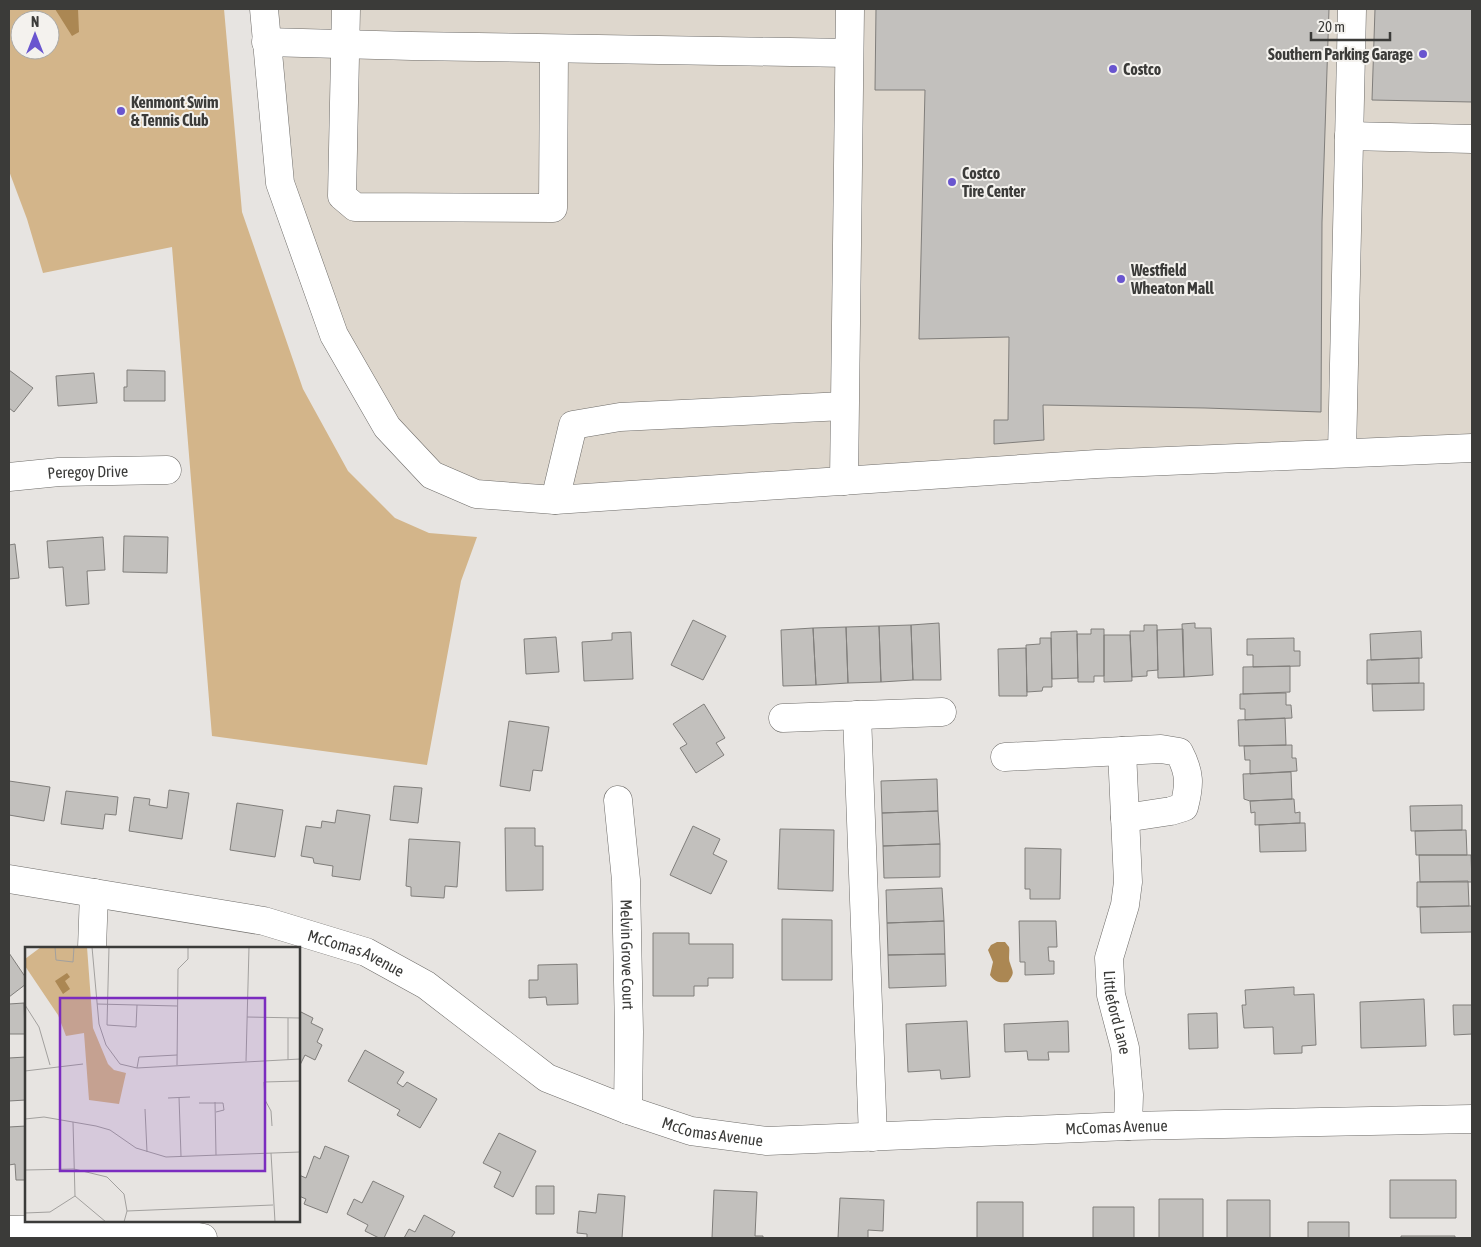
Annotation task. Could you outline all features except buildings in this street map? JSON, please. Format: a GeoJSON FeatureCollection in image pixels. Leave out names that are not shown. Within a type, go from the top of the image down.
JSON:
{"type":"FeatureCollection","features":[{"type":"Feature","properties":{"kind":"street"},"geometry":{"type":"LineString","coordinates":[[264,9],[280,183],[334,335],[387,427],[432,475],[476,494],[555,500],[1096,464],[1472,448]]}},
{"type":"Feature","properties":{"kind":"street"},"geometry":{"type":"LineString","coordinates":[[346,9],[342,196],[355,207],[553,208],[554,49]]}},
{"type":"Feature","properties":{"kind":"street"},"geometry":{"type":"LineString","coordinates":[[844,481],[850,9]]}},
{"type":"Feature","properties":{"kind":"street"},"geometry":{"type":"LineString","coordinates":[[1342,453],[1352,9]]}},
{"type":"Feature","properties":{"kind":"street"},"geometry":{"type":"LineString","coordinates":[[266,42],[554,49],[848,53]]}},
{"type":"Feature","properties":{"kind":"street"},"geometry":{"type":"LineString","coordinates":[[1349,136],[1472,139]]}},
{"type":"Feature","properties":{"kind":"street"},"geometry":{"type":"LineString","coordinates":[[555,500],[573,425],[620,417],[844,406]]}},
{"type":"Feature","properties":{"kind":"street","name":"Peregoy Drive"},"geometry":{"type":"LineString","coordinates":[[9,477],[59,472],[167,470]]}},
{"type":"Feature","properties":{"kind":"street"},"geometry":{"type":"LineString","coordinates":[[783,718],[942,712]]}},
{"type":"Feature","properties":{"kind":"street"},"geometry":{"type":"LineString","coordinates":[[857,715],[873,1137]]}},
{"type":"Feature","properties":{"kind":"street"},"geometry":{"type":"LineString","coordinates":[[1005,757],[1161,749],[1179,752],[1187,768],[1189,790],[1184,807],[1171,811],[1125,818]]}},
{"type":"Feature","properties":{"kind":"street","name":"Littleford Lane"},"geometry":{"type":"LineString","coordinates":[[1122,751],[1128,882],[1125,905],[1108,958],[1111,995],[1125,1048],[1129,1095],[1128,1126]]}},
{"type":"Feature","properties":{"kind":"street","name":"Melvin Grove Court"},"geometry":{"type":"LineString","coordinates":[[618,800],[626,880],[629,1032],[628,1110]]}},
{"type":"Feature","properties":{"kind":"street","name":"McComas Avenue"},"geometry":{"type":"LineString","coordinates":[[9,879],[264,922],[366,952],[426,985],[547,1078],[628,1110],[691,1131],[767,1141],[1128,1126],[1472,1119]]}},
{"type":"Feature","properties":{"kind":"street"},"geometry":{"type":"LineString","coordinates":[[92,947],[94,893]]}},
{"type":"Feature","properties":{"kind":"street"},"geometry":{"type":"LineString","coordinates":[[9,1230],[102,1229],[203,1238]]}},
{"type":"Feature","properties":{"kind":"shaded area"},"geometry":{"type":"Polygon","coordinates":[[[9,9],[224,9],[242,212],[303,389],[348,471],[395,518],[429,533],[477,537],[461,581],[427,765],[212,736],[172,247],[43,273],[27,219],[9,171],[9,9]]]}},
{"type":"Feature","properties":{"kind":"shaded area"},"geometry":{"type":"Polygon","coordinates":[[[78,9],[79,32],[72,36],[60,17],[60,10],[56,10],[78,9]]]}},
{"type":"Feature","properties":{"kind":"shaded area"},"geometry":{"type":"Polygon","coordinates":[[[264,9],[1472,9],[1472,448],[476,494],[387,427],[280,183],[264,9]]]}},
{"type":"Feature","properties":{"kind":"shaded area"},"geometry":{"type":"Polygon","coordinates":[[[997,942],[1005,942],[1009,947],[1009,961],[1013,972],[1008,982],[998,982],[990,975],[993,962],[988,950],[991,945],[997,942]]]}},
{"type":"Feature","properties":{"kind":"place","name":"Southern Parking Garage"},"geometry":{"type":"Point","coordinates":[1423,54]}},
{"type":"Feature","properties":{"kind":"place","name":"Costco"},"geometry":{"type":"Point","coordinates":[1113,69]}},
{"type":"Feature","properties":{"kind":"place","name":"Kenmont Swim & Tennis Club"},"geometry":{"type":"Point","coordinates":[121,111]}},
{"type":"Feature","properties":{"kind":"place","name":"Costco Tire Center"},"geometry":{"type":"Point","coordinates":[952,182]}},
{"type":"Feature","properties":{"kind":"place","name":"Westfield Wheaton Mall"},"geometry":{"type":"Point","coordinates":[1121,279]}}]}
